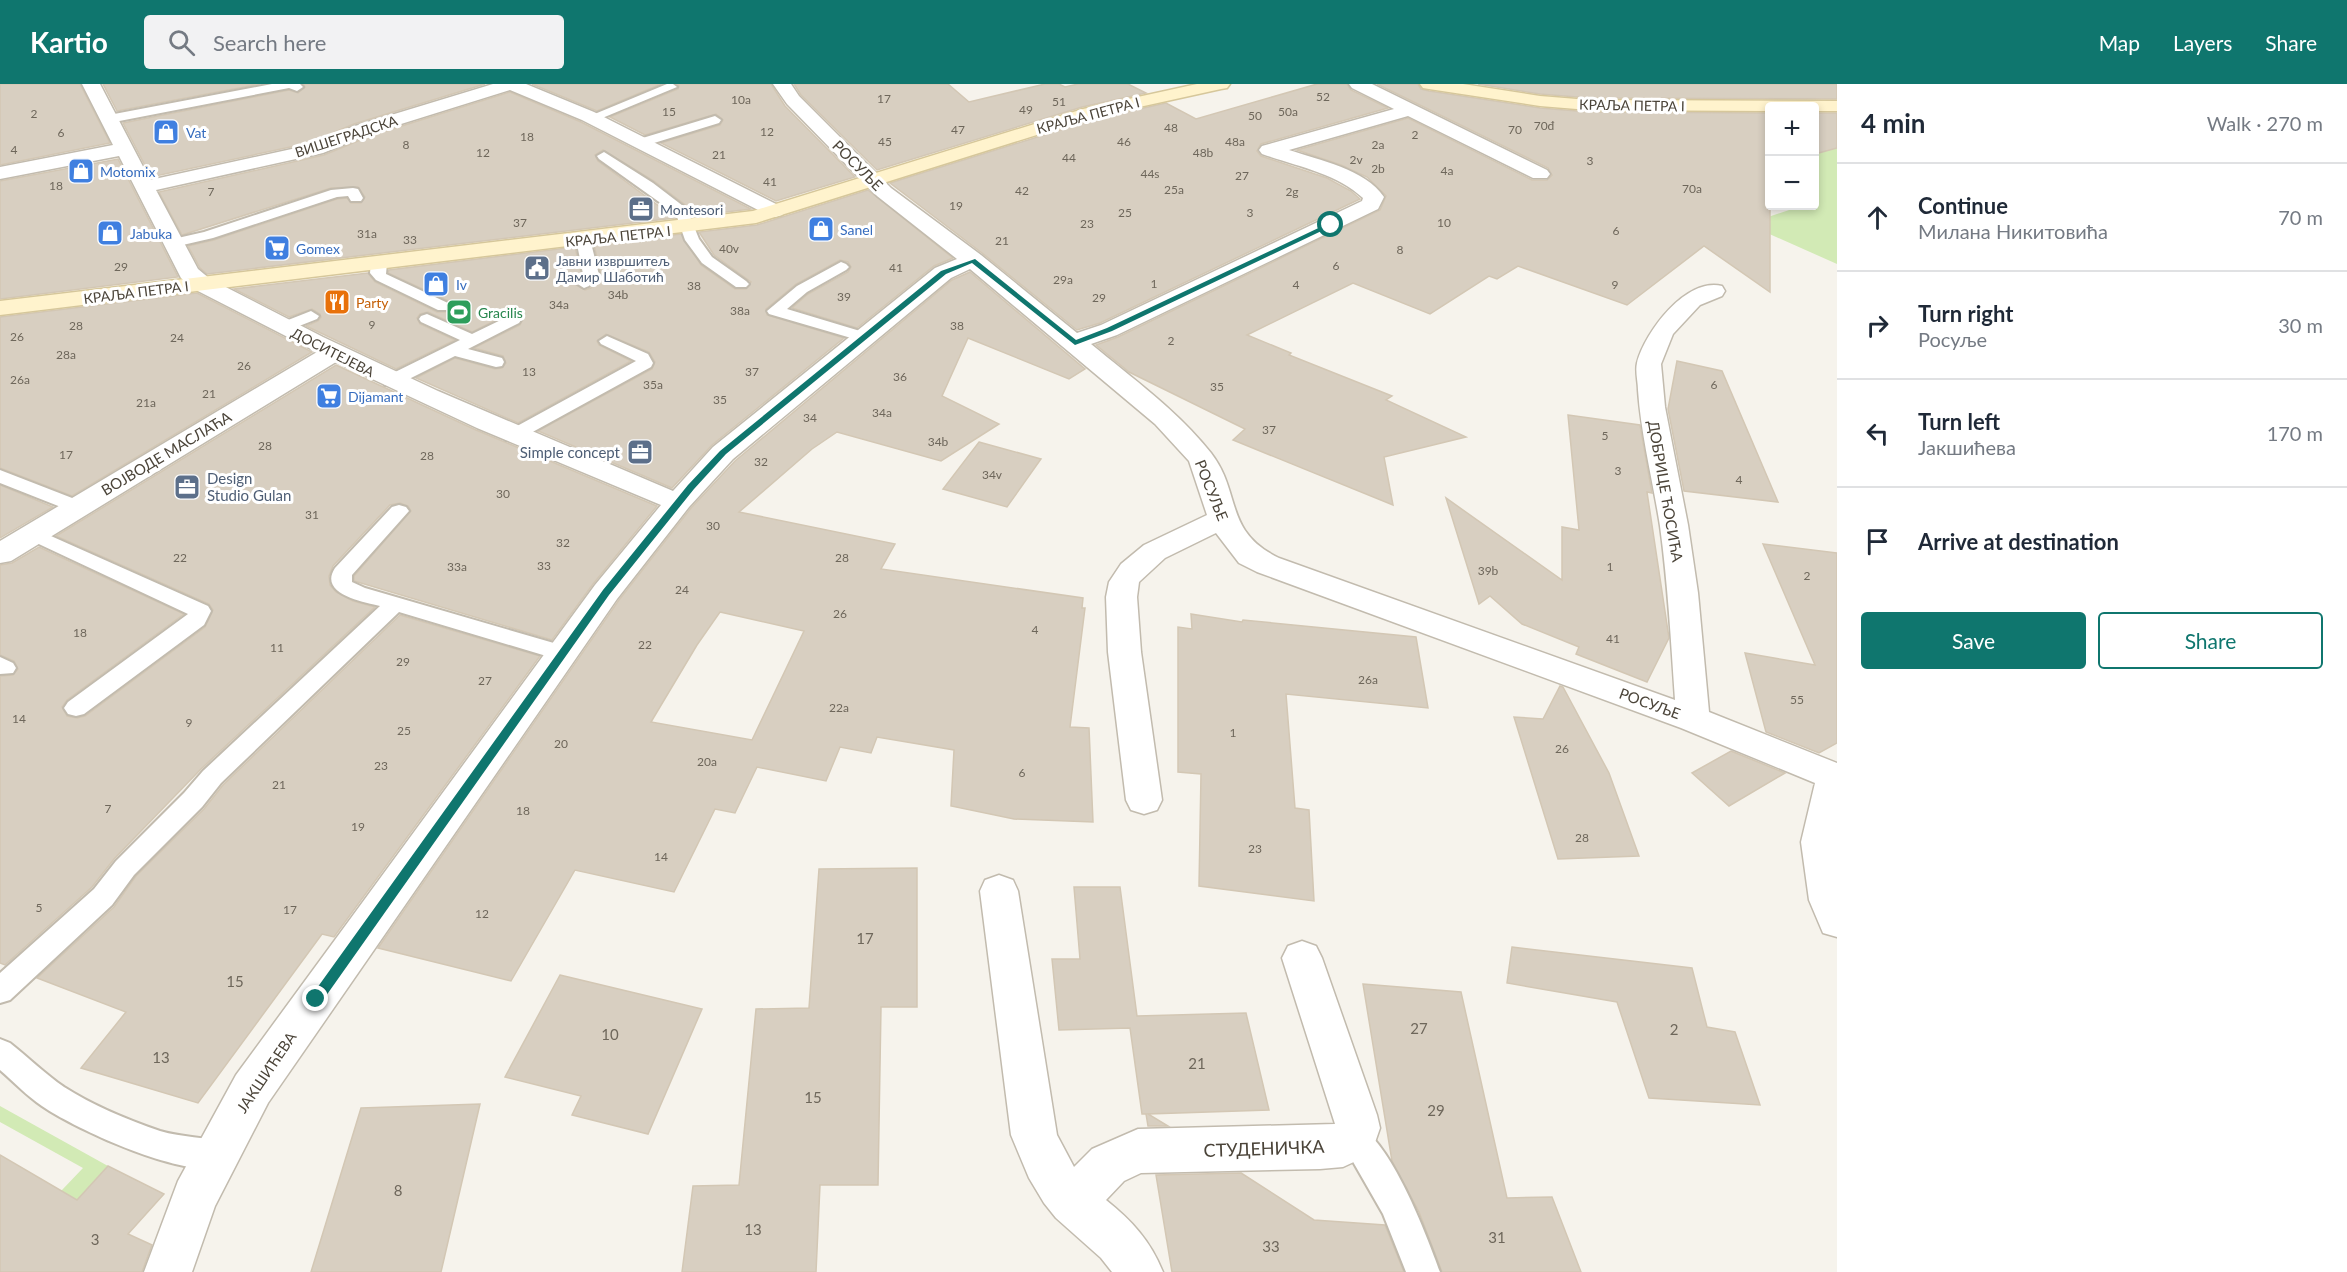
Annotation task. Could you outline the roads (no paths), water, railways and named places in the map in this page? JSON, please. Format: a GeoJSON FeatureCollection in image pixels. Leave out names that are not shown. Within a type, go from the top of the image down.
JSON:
{"type":"FeatureCollection","features":[{"type":"Feature","properties":{"kind":"main road","name":"КРАЉА ПЕТРА I"},"geometry":{"type":"LineString","coordinates":[[0,308],[202,284],[338,261],[379,263],[688,228],[747,219],[1089,113],[1221,84]]}},
{"type":"Feature","properties":{"kind":"main road","name":"КРАЉА ПЕТРА I"},"geometry":{"type":"LineString","coordinates":[[1429,84],[1540,102],[1589,105],[1837,106]]}},
{"type":"Feature","properties":{"kind":"street","name":"ДОСИТЕЈЕВА"},"geometry":{"type":"LineString","coordinates":[[91,84],[189,273],[202,284],[391,381],[512,436],[661,496],[679,501]]}},
{"type":"Feature","properties":{"kind":"street","name":"ВИШЕГРАДСКА"},"geometry":{"type":"LineString","coordinates":[[144,187],[316,149],[371,127],[511,84],[591,118],[775,211]]}},
{"type":"Feature","properties":{"kind":"street"},"geometry":{"type":"LineString","coordinates":[[1358,84],[1540,174]]}},
{"type":"Feature","properties":{"kind":"street","name":"РОСУЉЕ"},"geometry":{"type":"LineString","coordinates":[[789,86],[872,180],[1075,342],[1148,403],[1190,445],[1209,474],[1223,519],[1240,548],[1268,565],[1693,719],[1836,777]]}},
{"type":"Feature","properties":{"kind":"street"},"geometry":{"type":"LineString","coordinates":[[1075,342],[1109,330],[1371,206],[1374,197],[1365,188],[1351,180],[1269,150],[1409,110]]}},
{"type":"Feature","properties":{"kind":"street"},"geometry":{"type":"LineString","coordinates":[[0,173],[124,149]]}},
{"type":"Feature","properties":{"kind":"street","name":"ЈАКШИЋЕВА"},"geometry":{"type":"LineString","coordinates":[[168,1272],[195,1197],[252,1089],[606,592],[679,501],[723,453],[943,273],[973,260]]}},
{"type":"Feature","properties":{"kind":"street","name":"ДОБРИЦЕ ЋОСИЋА"},"geometry":{"type":"LineString","coordinates":[[1693,719],[1683,593],[1674,525],[1652,407],[1649,364],[1662,332],[1692,300],[1714,291]]}},
{"type":"Feature","properties":{"kind":"street","name":"ВОЈВОДЕ МАСЛАЋА"},"geometry":{"type":"LineString","coordinates":[[0,554],[333,353]]}},
{"type":"Feature","properties":{"kind":"street"},"geometry":{"type":"LineString","coordinates":[[1144,800],[1122,616],[1124,583],[1142,561],[1172,541],[1223,519]]}},
{"type":"Feature","properties":{"kind":"street"},"geometry":{"type":"LineString","coordinates":[[1836,777],[1820,842],[1828,900],[1837,921]]}},
{"type":"Feature","properties":{"kind":"street"},"geometry":{"type":"LineString","coordinates":[[999,891],[1034,1135],[1042,1157],[1072,1201],[1114,1235],[1131,1254],[1139,1272]]}},
{"type":"Feature","properties":{"kind":"street"},"geometry":{"type":"LineString","coordinates":[[1302,958],[1355,1115],[1358,1128],[1355,1139]]}},
{"type":"Feature","properties":{"kind":"street","name":"СТУДЕНИЧКА"},"geometry":{"type":"LineString","coordinates":[[1072,1201],[1108,1165],[1138,1150],[1320,1148],[1343,1145],[1355,1139]]}},
{"type":"Feature","properties":{"kind":"lane"},"geometry":{"type":"LineString","coordinates":[[109,119],[214,96],[290,84],[297,87]]}},
{"type":"Feature","properties":{"kind":"lane"},"geometry":{"type":"LineString","coordinates":[[591,118],[671,87]]}},
{"type":"Feature","properties":{"kind":"lane"},"geometry":{"type":"LineString","coordinates":[[641,143],[715,120]]}},
{"type":"Feature","properties":{"kind":"lane"},"geometry":{"type":"LineString","coordinates":[[604,156],[678,210],[692,240],[707,260],[741,284]]}},
{"type":"Feature","properties":{"kind":"lane"},"geometry":{"type":"LineString","coordinates":[[177,249],[208,234],[336,193],[353,192],[356,198]]}},
{"type":"Feature","properties":{"kind":"lane"},"geometry":{"type":"LineString","coordinates":[[583,239],[591,275],[584,283]]}},
{"type":"Feature","properties":{"kind":"lane"},"geometry":{"type":"LineString","coordinates":[[177,249],[209,249]]}},
{"type":"Feature","properties":{"kind":"lane"},"geometry":{"type":"LineString","coordinates":[[379,263],[378,273],[381,277],[444,308]]}},
{"type":"Feature","properties":{"kind":"lane"},"geometry":{"type":"LineString","coordinates":[[841,267],[802,289],[775,311],[864,337]]}},
{"type":"Feature","properties":{"kind":"lane"},"geometry":{"type":"LineString","coordinates":[[284,327],[311,316]]}},
{"type":"Feature","properties":{"kind":"lane"},"geometry":{"type":"LineString","coordinates":[[427,319],[472,340]]}},
{"type":"Feature","properties":{"kind":"lane"},"geometry":{"type":"LineString","coordinates":[[391,381],[429,357],[453,350],[513,320]]}},
{"type":"Feature","properties":{"kind":"lane"},"geometry":{"type":"LineString","coordinates":[[512,436],[645,363],[642,358],[607,342]]}},
{"type":"Feature","properties":{"kind":"lane"},"geometry":{"type":"LineString","coordinates":[[453,350],[496,362]]}},
{"type":"Feature","properties":{"kind":"lane"},"geometry":{"type":"LineString","coordinates":[[0,476],[78,507]]}},
{"type":"Feature","properties":{"kind":"lane"},"geometry":{"type":"LineString","coordinates":[[399,511],[342,573],[340,581],[342,586],[358,593],[563,653]]}},
{"type":"Feature","properties":{"kind":"lane"},"geometry":{"type":"LineString","coordinates":[[33,534],[200,611],[196,620],[76,708]]}},
{"type":"Feature","properties":{"kind":"lane"},"geometry":{"type":"LineString","coordinates":[[0,991],[103,897],[125,868],[193,800],[212,777],[395,604]]}},
{"type":"Feature","properties":{"kind":"lane"},"geometry":{"type":"LineString","coordinates":[[0,1052],[52,1096],[79,1111],[157,1145],[183,1152],[216,1155]]}},
{"type":"Feature","properties":{"kind":"lane"},"geometry":{"type":"LineString","coordinates":[[1355,1139],[1386,1184],[1412,1240],[1423,1272]]}},
{"type":"Feature","properties":{"kind":"place","name":"Vat"},"geometry":{"type":"Point","coordinates":[166,132]}},
{"type":"Feature","properties":{"kind":"place","name":"Motomix"},"geometry":{"type":"Point","coordinates":[81,171]}},
{"type":"Feature","properties":{"kind":"place","name":"Montesori"},"geometry":{"type":"Point","coordinates":[641,209]}},
{"type":"Feature","properties":{"kind":"place","name":"Sanel"},"geometry":{"type":"Point","coordinates":[821,229]}},
{"type":"Feature","properties":{"kind":"place","name":"Jabuka"},"geometry":{"type":"Point","coordinates":[110,233]}},
{"type":"Feature","properties":{"kind":"place","name":"Gomex"},"geometry":{"type":"Point","coordinates":[277,248]}},
{"type":"Feature","properties":{"kind":"place","name":"Јавни извршитељ Дамир Шаботић"},"geometry":{"type":"Point","coordinates":[537,268]}},
{"type":"Feature","properties":{"kind":"place","name":"Iv"},"geometry":{"type":"Point","coordinates":[436,284]}},
{"type":"Feature","properties":{"kind":"place","name":"Party"},"geometry":{"type":"Point","coordinates":[337,302]}},
{"type":"Feature","properties":{"kind":"place","name":"Gracilis"},"geometry":{"type":"Point","coordinates":[459,312]}},
{"type":"Feature","properties":{"kind":"place","name":"Dijamant"},"geometry":{"type":"Point","coordinates":[329,396]}},
{"type":"Feature","properties":{"kind":"place","name":"Simple concept"},"geometry":{"type":"Point","coordinates":[640,452]}},
{"type":"Feature","properties":{"kind":"place","name":"Design Studio Gulan"},"geometry":{"type":"Point","coordinates":[187,487]}}]}
